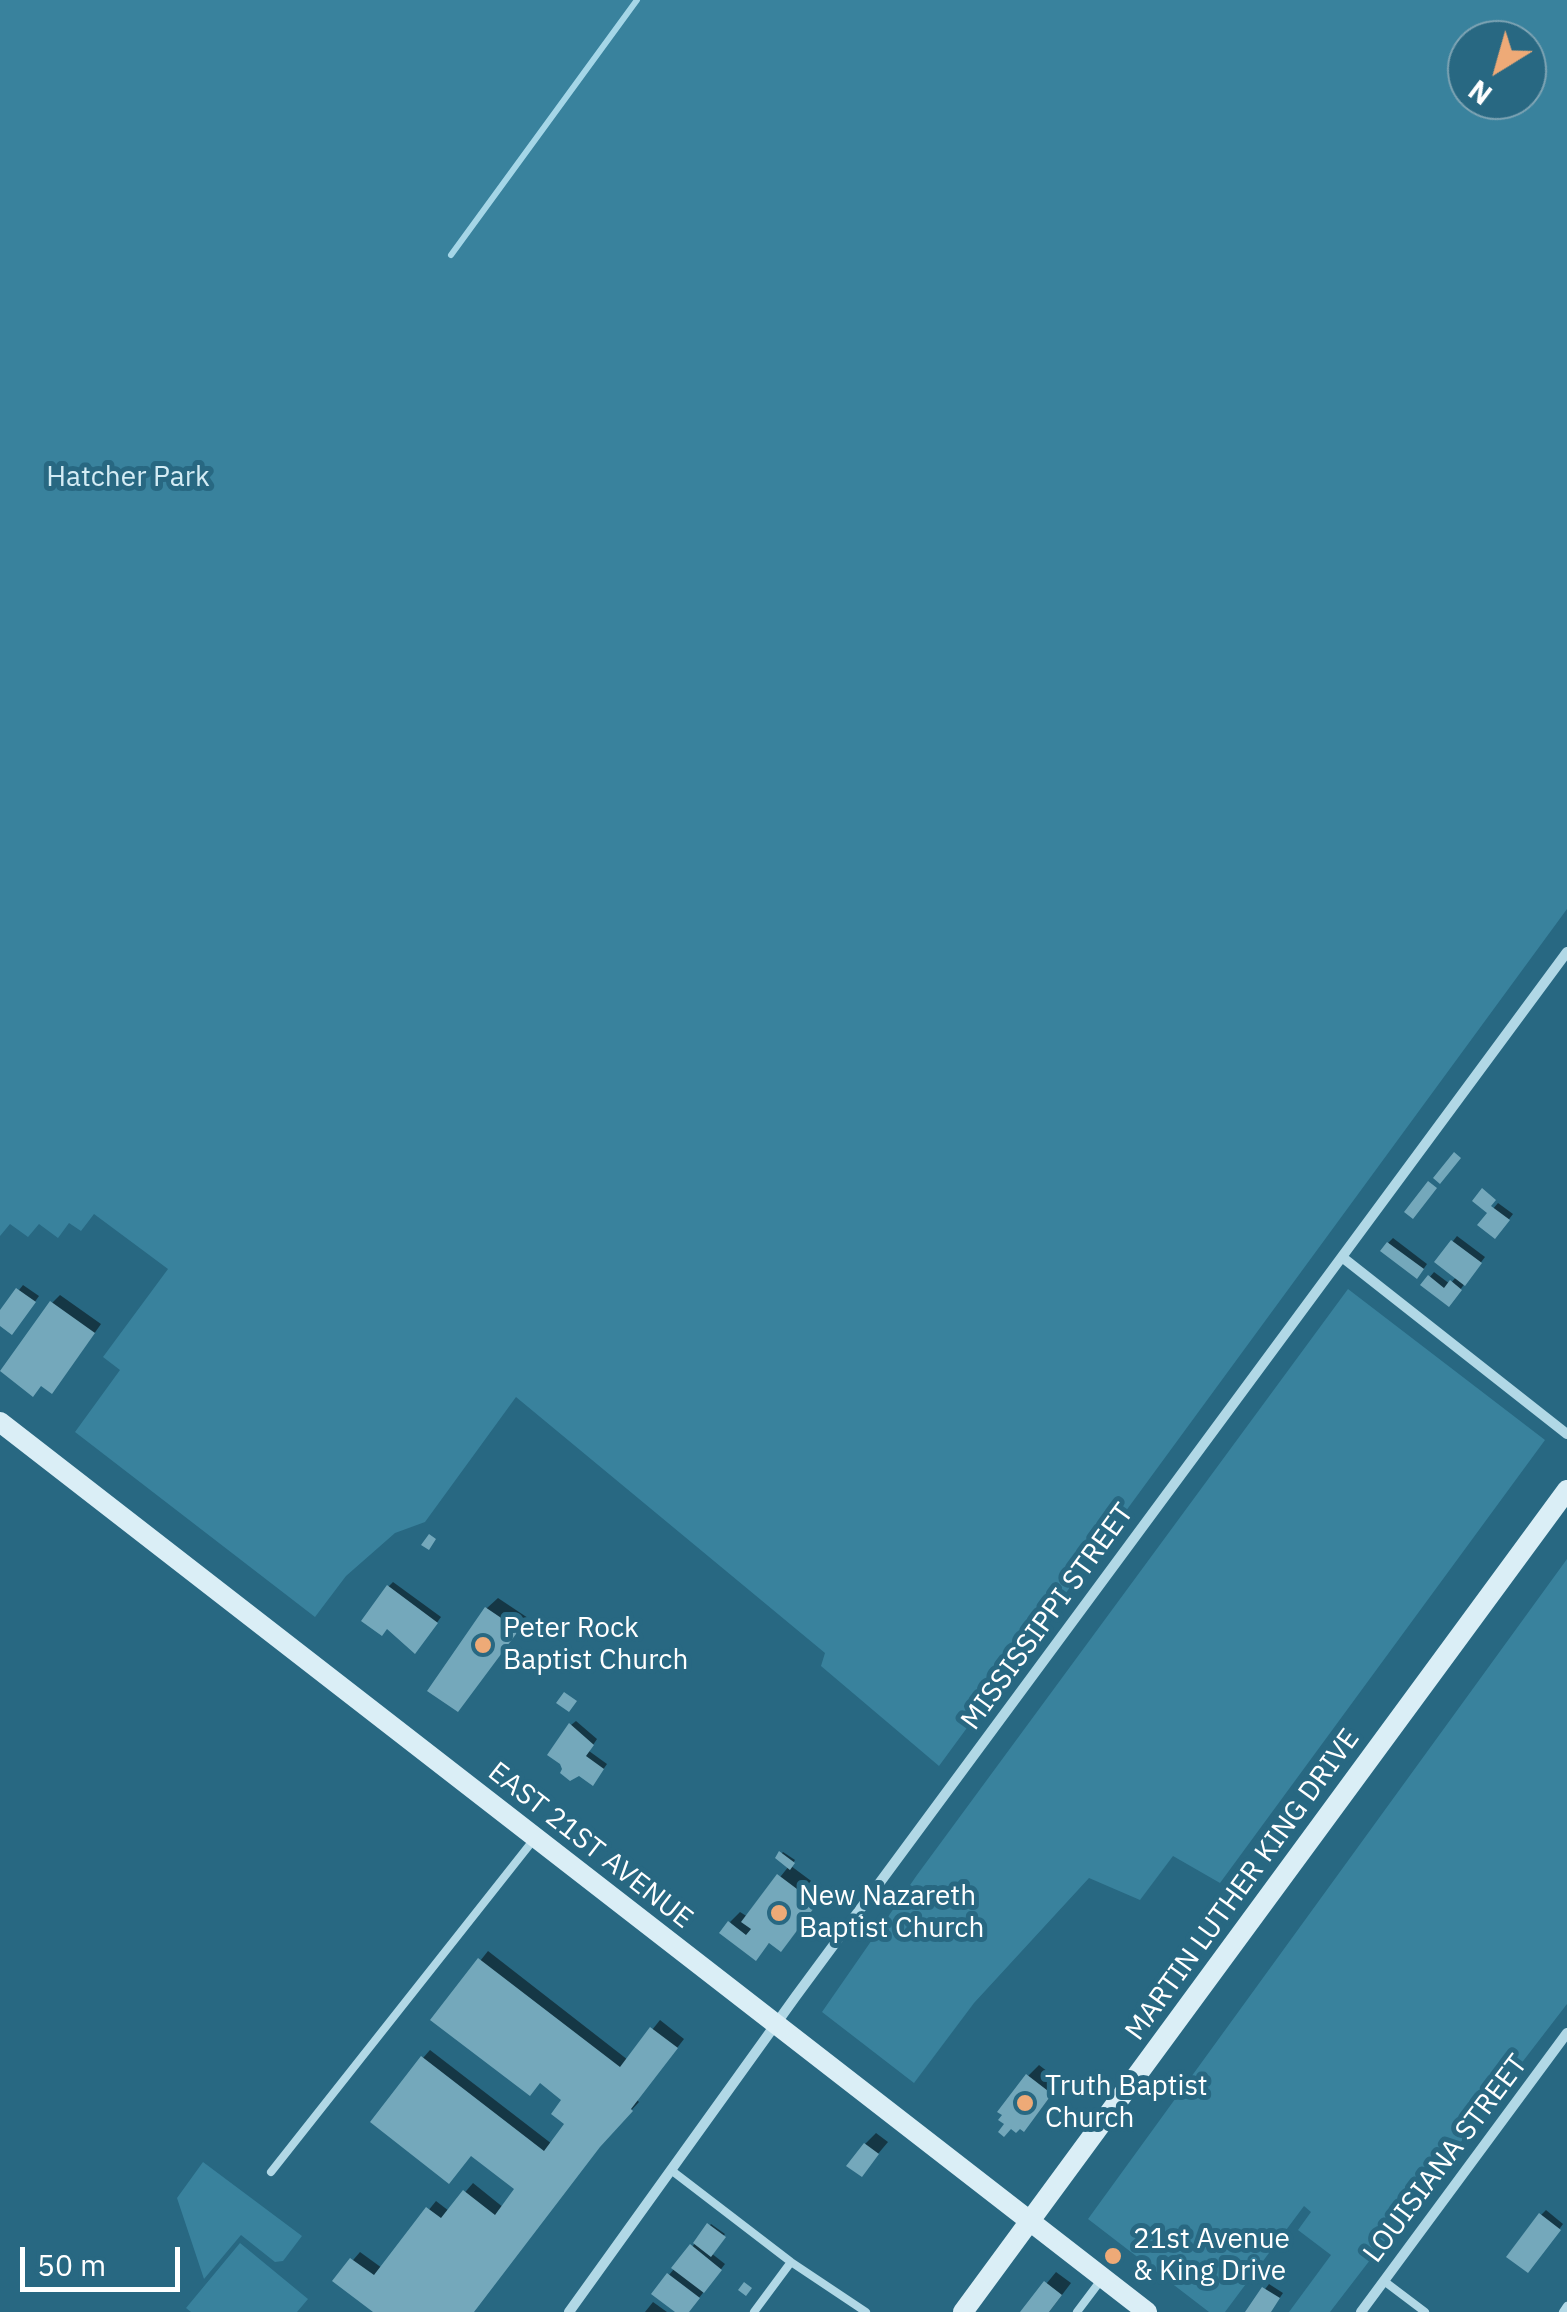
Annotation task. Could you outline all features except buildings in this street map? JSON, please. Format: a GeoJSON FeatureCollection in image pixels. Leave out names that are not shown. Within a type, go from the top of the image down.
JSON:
{"type":"FeatureCollection","features":[{"type":"Feature","properties":{"kind":"street","name":"MISSISSIPPI STREET"},"geometry":{"type":"LineString","coordinates":[[569,2312],[776,2024],[1567,952]]}},
{"type":"Feature","properties":{"kind":"street"},"geometry":{"type":"LineString","coordinates":[[1342,1257],[1567,1434]]}},
{"type":"Feature","properties":{"kind":"street","name":"EAST 21ST AVENUE"},"geometry":{"type":"LineString","coordinates":[[0,1422],[1147,2312]]}},
{"type":"Feature","properties":{"kind":"street","name":"MARTIN LUTHER KING DRIVE"},"geometry":{"type":"LineString","coordinates":[[963,2312],[1567,1490]]}},
{"type":"Feature","properties":{"kind":"street","name":"LOUISIANA STREET"},"geometry":{"type":"LineString","coordinates":[[1361,2312],[1567,2033]]}},
{"type":"Feature","properties":{"kind":"lane"},"geometry":{"type":"LineString","coordinates":[[271,2172],[535,1838]]}},
{"type":"Feature","properties":{"kind":"lane"},"geometry":{"type":"LineString","coordinates":[[671,2170],[792,2262],[866,2312]]}},
{"type":"Feature","properties":{"kind":"lane"},"geometry":{"type":"LineString","coordinates":[[754,2312],[792,2262]]}},
{"type":"Feature","properties":{"kind":"lane"},"geometry":{"type":"LineString","coordinates":[[1076,2312],[1102,2278]]}},
{"type":"Feature","properties":{"kind":"lane"},"geometry":{"type":"LineString","coordinates":[[1384,2281],[1425,2312]]}},
{"type":"Feature","properties":{"kind":"green space","name":"Hatcher Park"},"geometry":{"type":"Polygon","coordinates":[[[0,0],[1567,0],[1567,909],[939,1766],[821,1666],[825,1653],[516,1397],[425,1522],[395,1533],[346,1576],[315,1617],[75,1432],[120,1370],[103,1357],[168,1269],[94,1214],[81,1231],[69,1223],[58,1238],[39,1224],[28,1237],[10,1224],[0,1236],[0,0]]]}},
{"type":"Feature","properties":{"kind":"green space"},"geometry":{"type":"Polygon","coordinates":[[[1348,1289],[1545,1440],[1220,1883],[1173,1856],[1140,1900],[1089,1878],[974,2003],[914,2083],[822,2012],[917,1875],[1348,1289]]]}},
{"type":"Feature","properties":{"kind":"green space"},"geometry":{"type":"Polygon","coordinates":[[[1567,1559],[1567,2004],[1330,2312],[1289,2312],[1331,2255],[1298,2230],[1311,2212],[1304,2206],[1225,2312],[1209,2312],[1088,2219],[1567,1559]]]}},
{"type":"Feature","properties":{"kind":"green space"},"geometry":{"type":"Polygon","coordinates":[[[203,2162],[302,2236],[283,2261],[275,2262],[241,2235],[204,2279],[177,2198],[203,2162]]]}},
{"type":"Feature","properties":{"kind":"green space"},"geometry":{"type":"Polygon","coordinates":[[[240,2243],[308,2299],[297,2312],[191,2312],[186,2308],[240,2243]]]}},
{"type":"Feature","properties":{"kind":"waterway"},"geometry":{"type":"LineString","coordinates":[[451,255],[637,0]]}},
{"type":"Feature","properties":{"kind":"place","name":"Peter Rock Baptist Church"},"geometry":{"type":"Point","coordinates":[483,1645]}},
{"type":"Feature","properties":{"kind":"place","name":"New Nazareth Baptist Church"},"geometry":{"type":"Point","coordinates":[779,1913]}},
{"type":"Feature","properties":{"kind":"place","name":"Truth Baptist Church"},"geometry":{"type":"Point","coordinates":[1025,2103]}},
{"type":"Feature","properties":{"kind":"place","name":"21st Avenue & King Drive"},"geometry":{"type":"Point","coordinates":[1113,2256]}}]}
